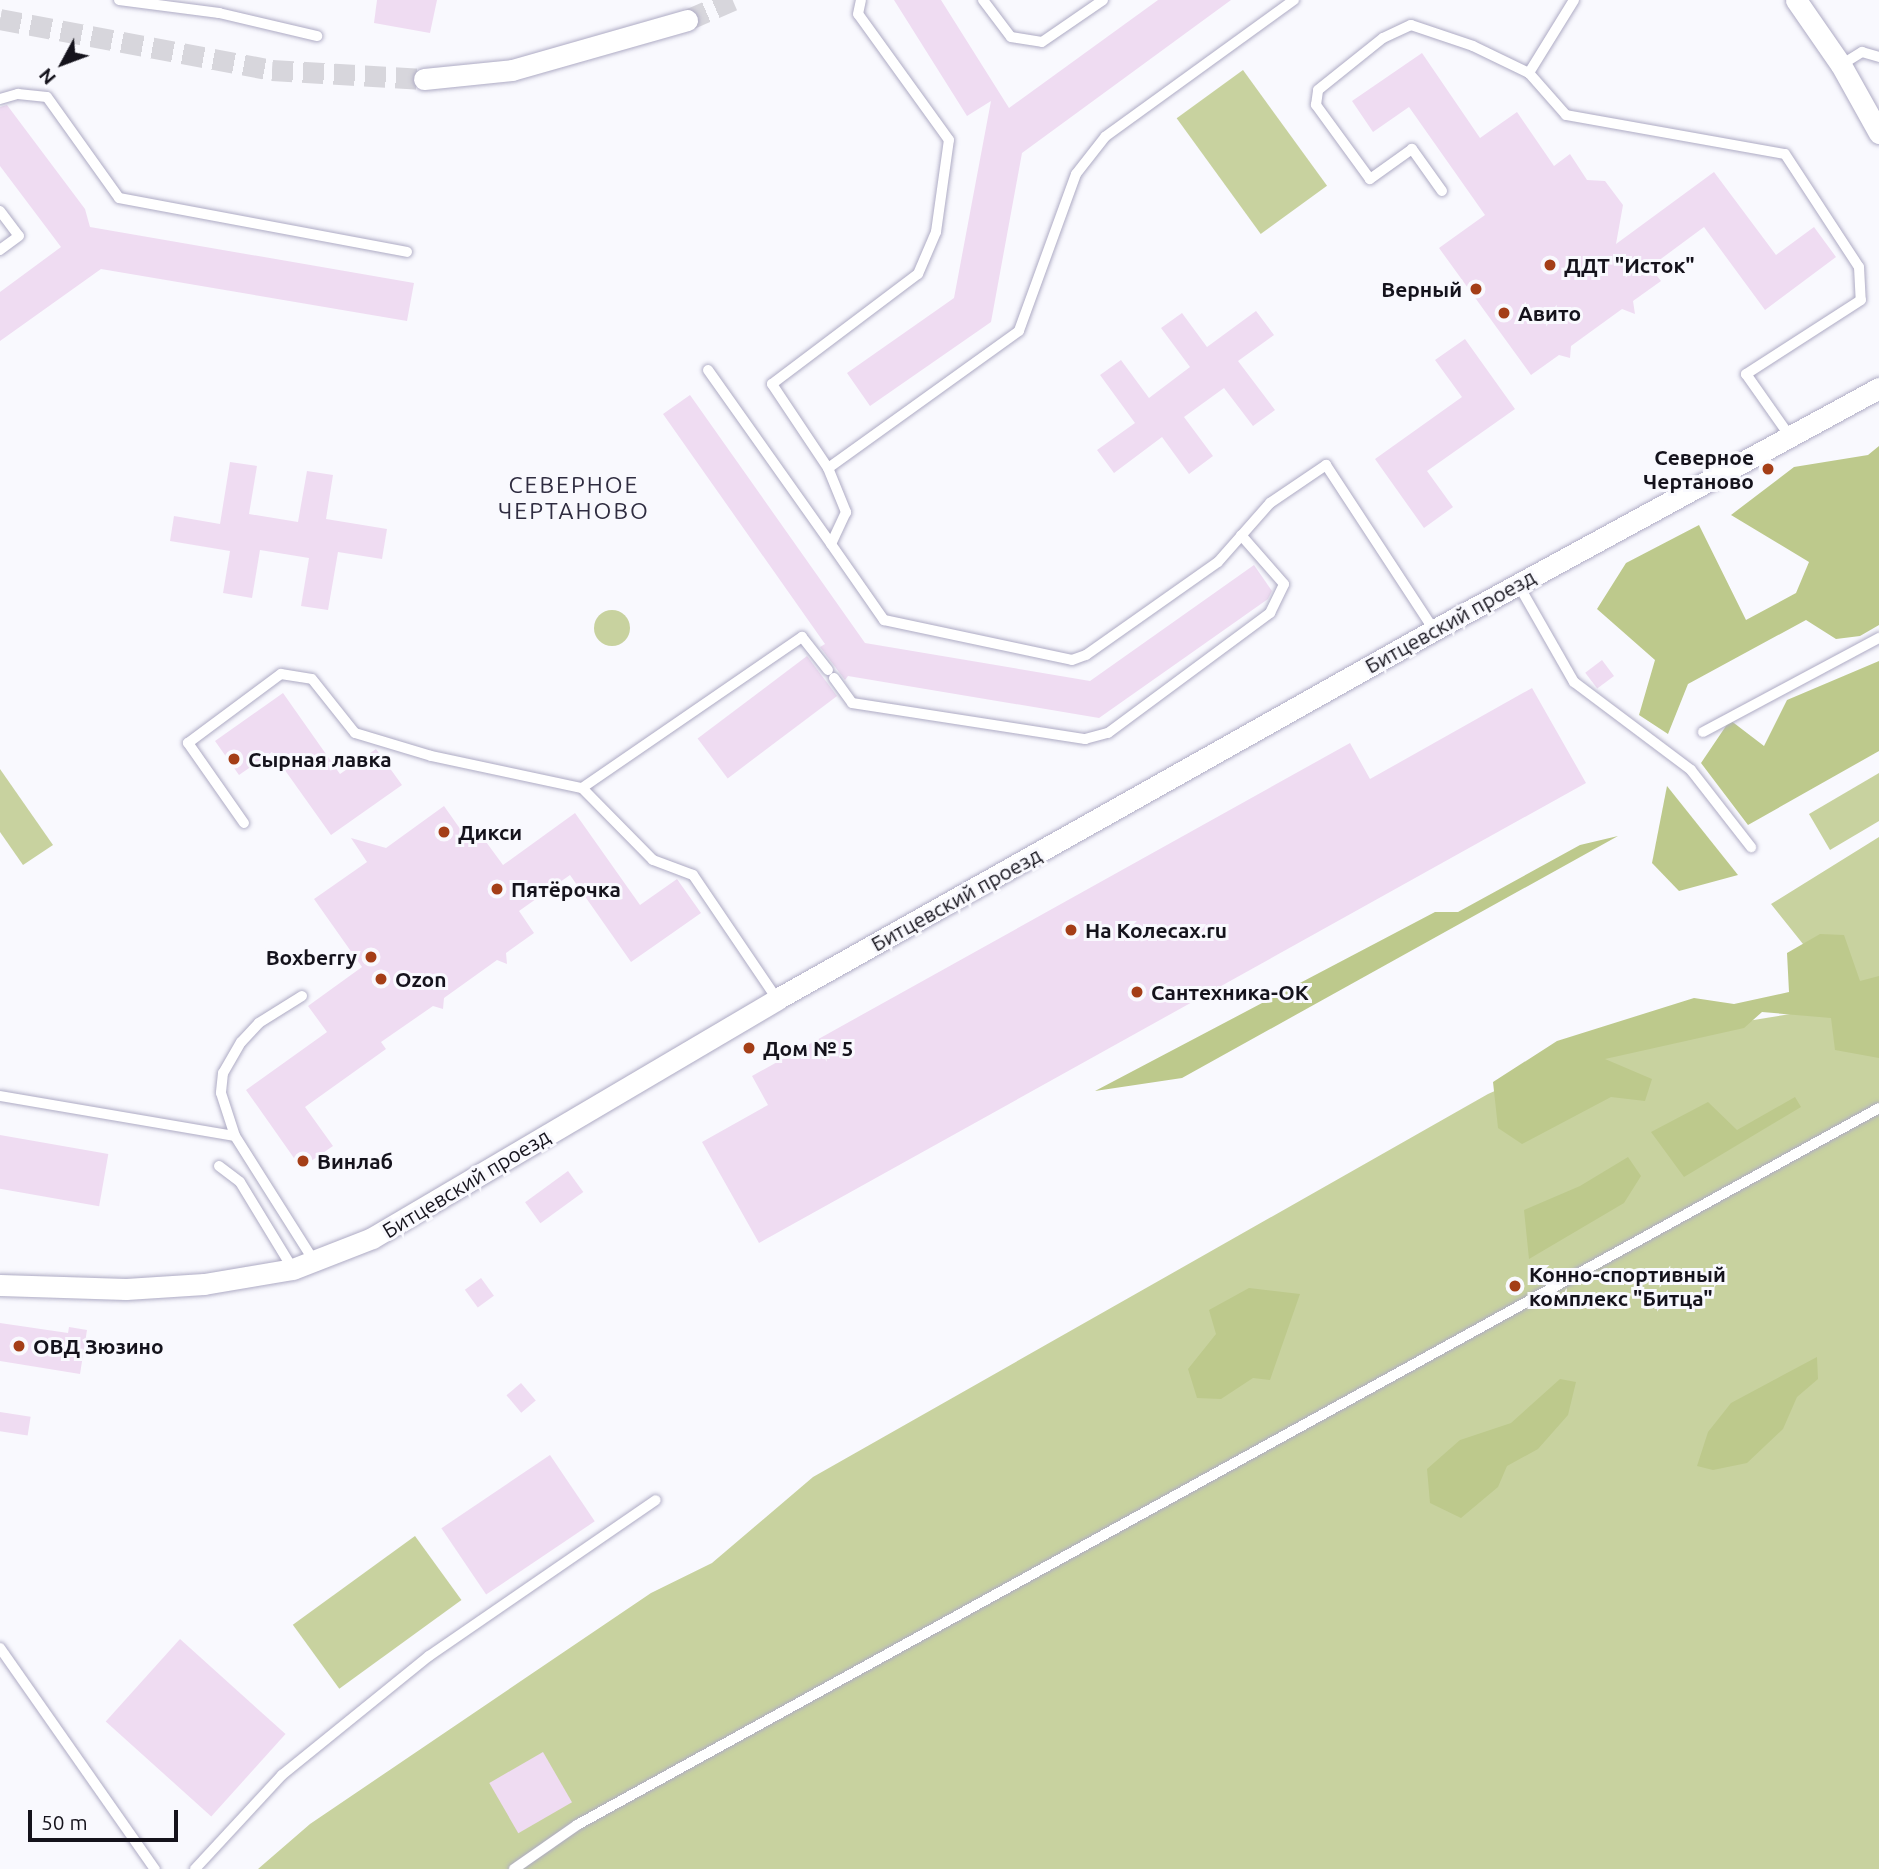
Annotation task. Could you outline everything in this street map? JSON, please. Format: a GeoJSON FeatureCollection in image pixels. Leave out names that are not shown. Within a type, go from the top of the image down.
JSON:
{"type":"FeatureCollection","features":[{"type":"Feature","properties":{"kind":"street"},"geometry":{"type":"LineString","coordinates":[[1796,0],[1841,65],[1879,133]]}},
{"type":"Feature","properties":{"kind":"street"},"geometry":{"type":"LineString","coordinates":[[424,79],[512,70],[687,20]]}},
{"type":"Feature","properties":{"kind":"street","name":"Битцевский проезд"},"geometry":{"type":"LineString","coordinates":[[0,1285],[170,1288],[293,1269],[409,1221],[776,999],[1434,630],[1879,388]]}},
{"type":"Feature","properties":{"kind":"lane"},"geometry":{"type":"LineString","coordinates":[[119,0],[219,13],[317,36]]}},
{"type":"Feature","properties":{"kind":"lane"},"geometry":{"type":"LineString","coordinates":[[219,13],[222,0]]}},
{"type":"Feature","properties":{"kind":"lane"},"geometry":{"type":"LineString","coordinates":[[831,544],[846,512],[828,468],[772,384],[918,274],[936,232],[949,140],[858,14],[861,0]]}},
{"type":"Feature","properties":{"kind":"lane"},"geometry":{"type":"LineString","coordinates":[[983,0],[1011,37],[1042,42],[1103,0]]}},
{"type":"Feature","properties":{"kind":"lane"},"geometry":{"type":"LineString","coordinates":[[828,468],[1020,331],[1076,174],[1105,137],[1294,0]]}},
{"type":"Feature","properties":{"kind":"lane"},"geometry":{"type":"LineString","coordinates":[[1530,73],[1574,0]]}},
{"type":"Feature","properties":{"kind":"lane"},"geometry":{"type":"LineString","coordinates":[[1442,191],[1412,149],[1370,178],[1316,105],[1318,90],[1383,38],[1411,25],[1530,73],[1566,115],[1785,154],[1859,267],[1861,300],[1746,374],[1790,435]]}},
{"type":"Feature","properties":{"kind":"lane"},"geometry":{"type":"LineString","coordinates":[[1841,65],[1862,52],[1879,57]]}},
{"type":"Feature","properties":{"kind":"lane"},"geometry":{"type":"LineString","coordinates":[[0,99],[18,94],[47,97],[119,198],[407,252]]}},
{"type":"Feature","properties":{"kind":"lane"},"geometry":{"type":"LineString","coordinates":[[0,211],[19,236],[0,250]]}},
{"type":"Feature","properties":{"kind":"lane"},"geometry":{"type":"LineString","coordinates":[[708,370],[884,620],[1072,660],[1086,655],[1218,562],[1270,503],[1326,465],[1434,630]]}},
{"type":"Feature","properties":{"kind":"lane"},"geometry":{"type":"LineString","coordinates":[[582,788],[803,637],[852,703],[1085,739],[1108,733],[1270,613],[1284,584],[1241,535]]}},
{"type":"Feature","properties":{"kind":"lane"},"geometry":{"type":"LineString","coordinates":[[1518,584],[1574,682],[1691,770],[1751,847]]}},
{"type":"Feature","properties":{"kind":"lane"},"geometry":{"type":"LineString","coordinates":[[1703,732],[1879,638]]}},
{"type":"Feature","properties":{"kind":"lane"},"geometry":{"type":"LineString","coordinates":[[244,823],[188,743],[281,674],[312,679],[355,733],[431,757],[582,788],[653,860],[692,875],[776,999]]}},
{"type":"Feature","properties":{"kind":"lane"},"geometry":{"type":"LineString","coordinates":[[302,996],[259,1023],[229,1058],[222,1093],[235,1136],[314,1261]]}},
{"type":"Feature","properties":{"kind":"lane"},"geometry":{"type":"LineString","coordinates":[[0,1096],[235,1136]]}},
{"type":"Feature","properties":{"kind":"lane"},"geometry":{"type":"LineString","coordinates":[[514,1869],[577,1825],[1879,1108]]}},
{"type":"Feature","properties":{"kind":"lane"},"geometry":{"type":"LineString","coordinates":[[219,1166],[240,1182],[293,1269]]}},
{"type":"Feature","properties":{"kind":"lane"},"geometry":{"type":"LineString","coordinates":[[195,1869],[282,1775],[429,1656],[656,1500]]}},
{"type":"Feature","properties":{"kind":"lane"},"geometry":{"type":"LineString","coordinates":[[0,1648],[155,1869]]}},
{"type":"Feature","properties":{"kind":"green space"},"geometry":{"type":"Polygon","coordinates":[[[1243,70],[1327,186],[1261,234],[1177,118],[1243,70]]]}},
{"type":"Feature","properties":{"kind":"green space"},"geometry":{"type":"Polygon","coordinates":[[[1879,446],[1879,625],[1860,636],[1836,639],[1806,620],[1688,684],[1668,734],[1639,715],[1655,660],[1597,609],[1626,563],[1699,525],[1746,620],[1796,593],[1809,562],[1731,515],[1794,467],[1868,455],[1879,446]]]}},
{"type":"Feature","properties":{"kind":"green space"},"geometry":{"type":"Polygon","coordinates":[[[612,610],[625,615],[630,628],[625,641],[612,646],[599,641],[594,628],[599,615],[612,610]]]}},
{"type":"Feature","properties":{"kind":"green space"},"geometry":{"type":"Polygon","coordinates":[[[1879,661],[1879,751],[1748,825],[1701,763],[1730,720],[1764,746],[1787,700],[1879,661]]]}},
{"type":"Feature","properties":{"kind":"green space"},"geometry":{"type":"Polygon","coordinates":[[[0,769],[53,845],[23,865],[0,832],[0,769]]]}},
{"type":"Feature","properties":{"kind":"green space"},"geometry":{"type":"Polygon","coordinates":[[[1879,773],[1879,821],[1830,850],[1809,814],[1879,773]]]}},
{"type":"Feature","properties":{"kind":"green space"},"geometry":{"type":"Polygon","coordinates":[[[1667,786],[1738,875],[1679,891],[1652,863],[1667,786]]]}},
{"type":"Feature","properties":{"kind":"green space"},"geometry":{"type":"Polygon","coordinates":[[[1618,836],[1182,1078],[1095,1091],[1435,912],[1458,912],[1580,845],[1618,836]]]}},
{"type":"Feature","properties":{"kind":"green space","name":"Конно-спортивный комплекс \"Битца\""},"geometry":{"type":"Polygon","coordinates":[[[1879,837],[1879,1869],[258,1869],[310,1824],[651,1593],[712,1563],[813,1477],[1488,1094],[1596,1046],[1851,1004],[1771,904],[1879,837]]]}},
{"type":"Feature","properties":{"kind":"green space"},"geometry":{"type":"Polygon","coordinates":[[[1820,934],[1844,935],[1860,981],[1879,976],[1879,1058],[1835,1050],[1831,1018],[1762,1012],[1744,1028],[1605,1059],[1652,1079],[1645,1101],[1611,1097],[1522,1144],[1498,1128],[1493,1082],[1557,1041],[1694,998],[1734,1004],[1789,992],[1787,953],[1820,934]]]}},
{"type":"Feature","properties":{"kind":"green space"},"geometry":{"type":"Polygon","coordinates":[[[1795,1097],[1801,1107],[1684,1177],[1651,1132],[1708,1102],[1737,1130],[1795,1097]]]}},
{"type":"Feature","properties":{"kind":"green space"},"geometry":{"type":"Polygon","coordinates":[[[1628,1157],[1641,1176],[1624,1203],[1529,1259],[1524,1210],[1580,1186],[1628,1157]]]}},
{"type":"Feature","properties":{"kind":"green space"},"geometry":{"type":"Polygon","coordinates":[[[1249,1288],[1300,1294],[1270,1380],[1253,1378],[1221,1399],[1197,1398],[1188,1369],[1216,1334],[1209,1310],[1249,1288]]]}},
{"type":"Feature","properties":{"kind":"green space"},"geometry":{"type":"Polygon","coordinates":[[[1817,1357],[1818,1379],[1797,1397],[1783,1429],[1747,1463],[1713,1470],[1697,1466],[1708,1432],[1731,1403],[1817,1357]]]}},
{"type":"Feature","properties":{"kind":"green space"},"geometry":{"type":"Polygon","coordinates":[[[1560,1379],[1576,1382],[1568,1415],[1538,1449],[1507,1466],[1498,1487],[1461,1518],[1430,1503],[1427,1469],[1460,1440],[1511,1423],[1560,1379]]]}},
{"type":"Feature","properties":{"kind":"green space"},"geometry":{"type":"Polygon","coordinates":[[[415,1536],[461,1600],[339,1689],[293,1625],[415,1536]]]}},
{"type":"Feature","properties":{"kind":"building"},"geometry":{"type":"Polygon","coordinates":[[[377,0],[437,0],[430,33],[374,23],[377,0]]]}},
{"type":"Feature","properties":{"kind":"building"},"geometry":{"type":"Polygon","coordinates":[[[894,0],[941,0],[1009,108],[1158,0],[1231,0],[1022,153],[991,322],[870,406],[847,373],[954,298],[991,101],[967,116],[894,0]]]}},
{"type":"Feature","properties":{"kind":"building"},"geometry":{"type":"Polygon","coordinates":[[[1422,53],[1480,138],[1517,112],[1554,166],[1570,154],[1587,180],[1605,181],[1623,205],[1616,244],[1714,172],[1776,255],[1814,227],[1836,257],[1765,310],[1704,227],[1650,267],[1661,281],[1633,301],[1635,314],[1622,309],[1571,346],[1570,358],[1559,355],[1531,375],[1439,248],[1485,215],[1409,107],[1373,132],[1352,101],[1422,53]]]}},
{"type":"Feature","properties":{"kind":"building"},"geometry":{"type":"Polygon","coordinates":[[[7,105],[85,209],[90,227],[414,283],[407,321],[101,269],[0,341],[0,292],[61,247],[0,166],[0,107],[7,105]]]}},
{"type":"Feature","properties":{"kind":"building"},"geometry":{"type":"Polygon","coordinates":[[[1256,311],[1274,335],[1238,361],[1275,410],[1253,426],[1224,388],[1184,417],[1213,456],[1189,474],[1162,437],[1114,473],[1097,450],[1135,423],[1100,375],[1121,360],[1149,398],[1190,367],[1161,328],[1182,313],[1207,347],[1256,311]]]}},
{"type":"Feature","properties":{"kind":"building"},"geometry":{"type":"Polygon","coordinates":[[[1465,339],[1515,409],[1427,471],[1453,507],[1424,528],[1375,459],[1462,397],[1435,360],[1465,339]]]}},
{"type":"Feature","properties":{"kind":"building"},"geometry":{"type":"Polygon","coordinates":[[[690,395],[865,643],[1090,681],[1254,565],[1272,591],[1268,599],[1099,718],[848,676],[845,680],[820,647],[825,644],[663,414],[690,395]]]}},
{"type":"Feature","properties":{"kind":"building"},"geometry":{"type":"Polygon","coordinates":[[[230,462],[257,466],[249,514],[298,522],[307,471],[333,475],[326,519],[387,529],[382,559],[338,552],[328,610],[301,606],[309,558],[260,550],[252,598],[223,593],[230,551],[170,541],[174,516],[220,524],[230,462]]]}},
{"type":"Feature","properties":{"kind":"building"},"geometry":{"type":"Polygon","coordinates":[[[807,656],[837,696],[728,778],[698,738],[807,656]]]}},
{"type":"Feature","properties":{"kind":"building"},"geometry":{"type":"Polygon","coordinates":[[[1602,660],[1614,676],[1597,689],[1585,673],[1602,660]]]}},
{"type":"Feature","properties":{"kind":"building"},"geometry":{"type":"Polygon","coordinates":[[[1532,688],[1586,783],[759,1243],[702,1142],[768,1105],[752,1076],[1350,743],[1370,779],[1532,688]]]}},
{"type":"Feature","properties":{"kind":"building"},"geometry":{"type":"Polygon","coordinates":[[[283,693],[340,774],[376,749],[402,785],[331,835],[272,752],[239,775],[215,741],[283,693]]]}},
{"type":"Feature","properties":{"kind":"building"},"geometry":{"type":"Polygon","coordinates":[[[444,806],[463,833],[481,835],[503,865],[575,813],[640,905],[677,879],[701,913],[631,962],[570,875],[519,911],[534,933],[506,953],[507,964],[497,960],[444,998],[443,1009],[433,1006],[381,1042],[386,1049],[305,1107],[333,1146],[301,1168],[246,1090],[327,1032],[308,1006],[362,967],[314,899],[367,862],[351,838],[386,848],[444,806]]]}},
{"type":"Feature","properties":{"kind":"building"},"geometry":{"type":"Polygon","coordinates":[[[0,1135],[108,1154],[99,1206],[0,1189],[0,1135]]]}},
{"type":"Feature","properties":{"kind":"building"},"geometry":{"type":"Polygon","coordinates":[[[568,1171],[583,1192],[540,1223],[525,1202],[568,1171]]]}},
{"type":"Feature","properties":{"kind":"building"},"geometry":{"type":"Polygon","coordinates":[[[481,1278],[494,1296],[478,1308],[465,1290],[481,1278]]]}},
{"type":"Feature","properties":{"kind":"building"},"geometry":{"type":"Polygon","coordinates":[[[0,1323],[68,1333],[69,1327],[87,1330],[80,1374],[0,1361],[0,1323]]]}},
{"type":"Feature","properties":{"kind":"building"},"geometry":{"type":"Polygon","coordinates":[[[521,1383],[536,1401],[521,1413],[506,1395],[521,1383]]]}},
{"type":"Feature","properties":{"kind":"building"},"geometry":{"type":"Polygon","coordinates":[[[0,1412],[31,1417],[28,1436],[0,1431],[0,1412]]]}},
{"type":"Feature","properties":{"kind":"building"},"geometry":{"type":"Polygon","coordinates":[[[550,1455],[595,1521],[486,1595],[441,1528],[550,1455]]]}},
{"type":"Feature","properties":{"kind":"building"},"geometry":{"type":"Polygon","coordinates":[[[180,1639],[286,1734],[211,1817],[106,1721],[180,1639]]]}},
{"type":"Feature","properties":{"kind":"building"},"geometry":{"type":"Polygon","coordinates":[[[543,1752],[572,1802],[518,1833],[489,1783],[543,1752]]]}},
{"type":"Feature","properties":{"kind":"tunnel"},"geometry":{"type":"LineString","coordinates":[[687,20],[733,0]]}},
{"type":"Feature","properties":{"kind":"tunnel"},"geometry":{"type":"LineString","coordinates":[[0,19],[272,70],[424,79]]}},
{"type":"Feature","properties":{"kind":"place","name":"ДДТ \"Исток\""},"geometry":{"type":"Point","coordinates":[1550,265]}},
{"type":"Feature","properties":{"kind":"place","name":"Верный"},"geometry":{"type":"Point","coordinates":[1476,289]}},
{"type":"Feature","properties":{"kind":"place","name":"Авито"},"geometry":{"type":"Point","coordinates":[1504,313]}},
{"type":"Feature","properties":{"kind":"place","name":"Северное Чертаново"},"geometry":{"type":"Point","coordinates":[1768,469]}},
{"type":"Feature","properties":{"kind":"place","name":"Сырная лавка"},"geometry":{"type":"Point","coordinates":[234,759]}},
{"type":"Feature","properties":{"kind":"place","name":"Дикси"},"geometry":{"type":"Point","coordinates":[444,832]}},
{"type":"Feature","properties":{"kind":"place","name":"Пятёрочка"},"geometry":{"type":"Point","coordinates":[497,889]}},
{"type":"Feature","properties":{"kind":"place","name":"На Колесах.ru"},"geometry":{"type":"Point","coordinates":[1071,930]}},
{"type":"Feature","properties":{"kind":"place","name":"Boxberry"},"geometry":{"type":"Point","coordinates":[371,957]}},
{"type":"Feature","properties":{"kind":"place","name":"Ozon"},"geometry":{"type":"Point","coordinates":[381,979]}},
{"type":"Feature","properties":{"kind":"place","name":"Сантехника-ОК"},"geometry":{"type":"Point","coordinates":[1137,992]}},
{"type":"Feature","properties":{"kind":"place","name":"Дом № 5"},"geometry":{"type":"Point","coordinates":[749,1048]}},
{"type":"Feature","properties":{"kind":"place","name":"Винлаб"},"geometry":{"type":"Point","coordinates":[303,1161]}},
{"type":"Feature","properties":{"kind":"place","name":"Конно-спортивный комплекс \"Битца\""},"geometry":{"type":"Point","coordinates":[1515,1286]}},
{"type":"Feature","properties":{"kind":"place","name":"ОВД Зюзино"},"geometry":{"type":"Point","coordinates":[19,1346]}},
{"type":"Feature","properties":{"kind":"district","name":"СЕВЕРНОЕ ЧЕРТАНОВО"},"geometry":{"type":"Point","coordinates":[574,498]}}]}
